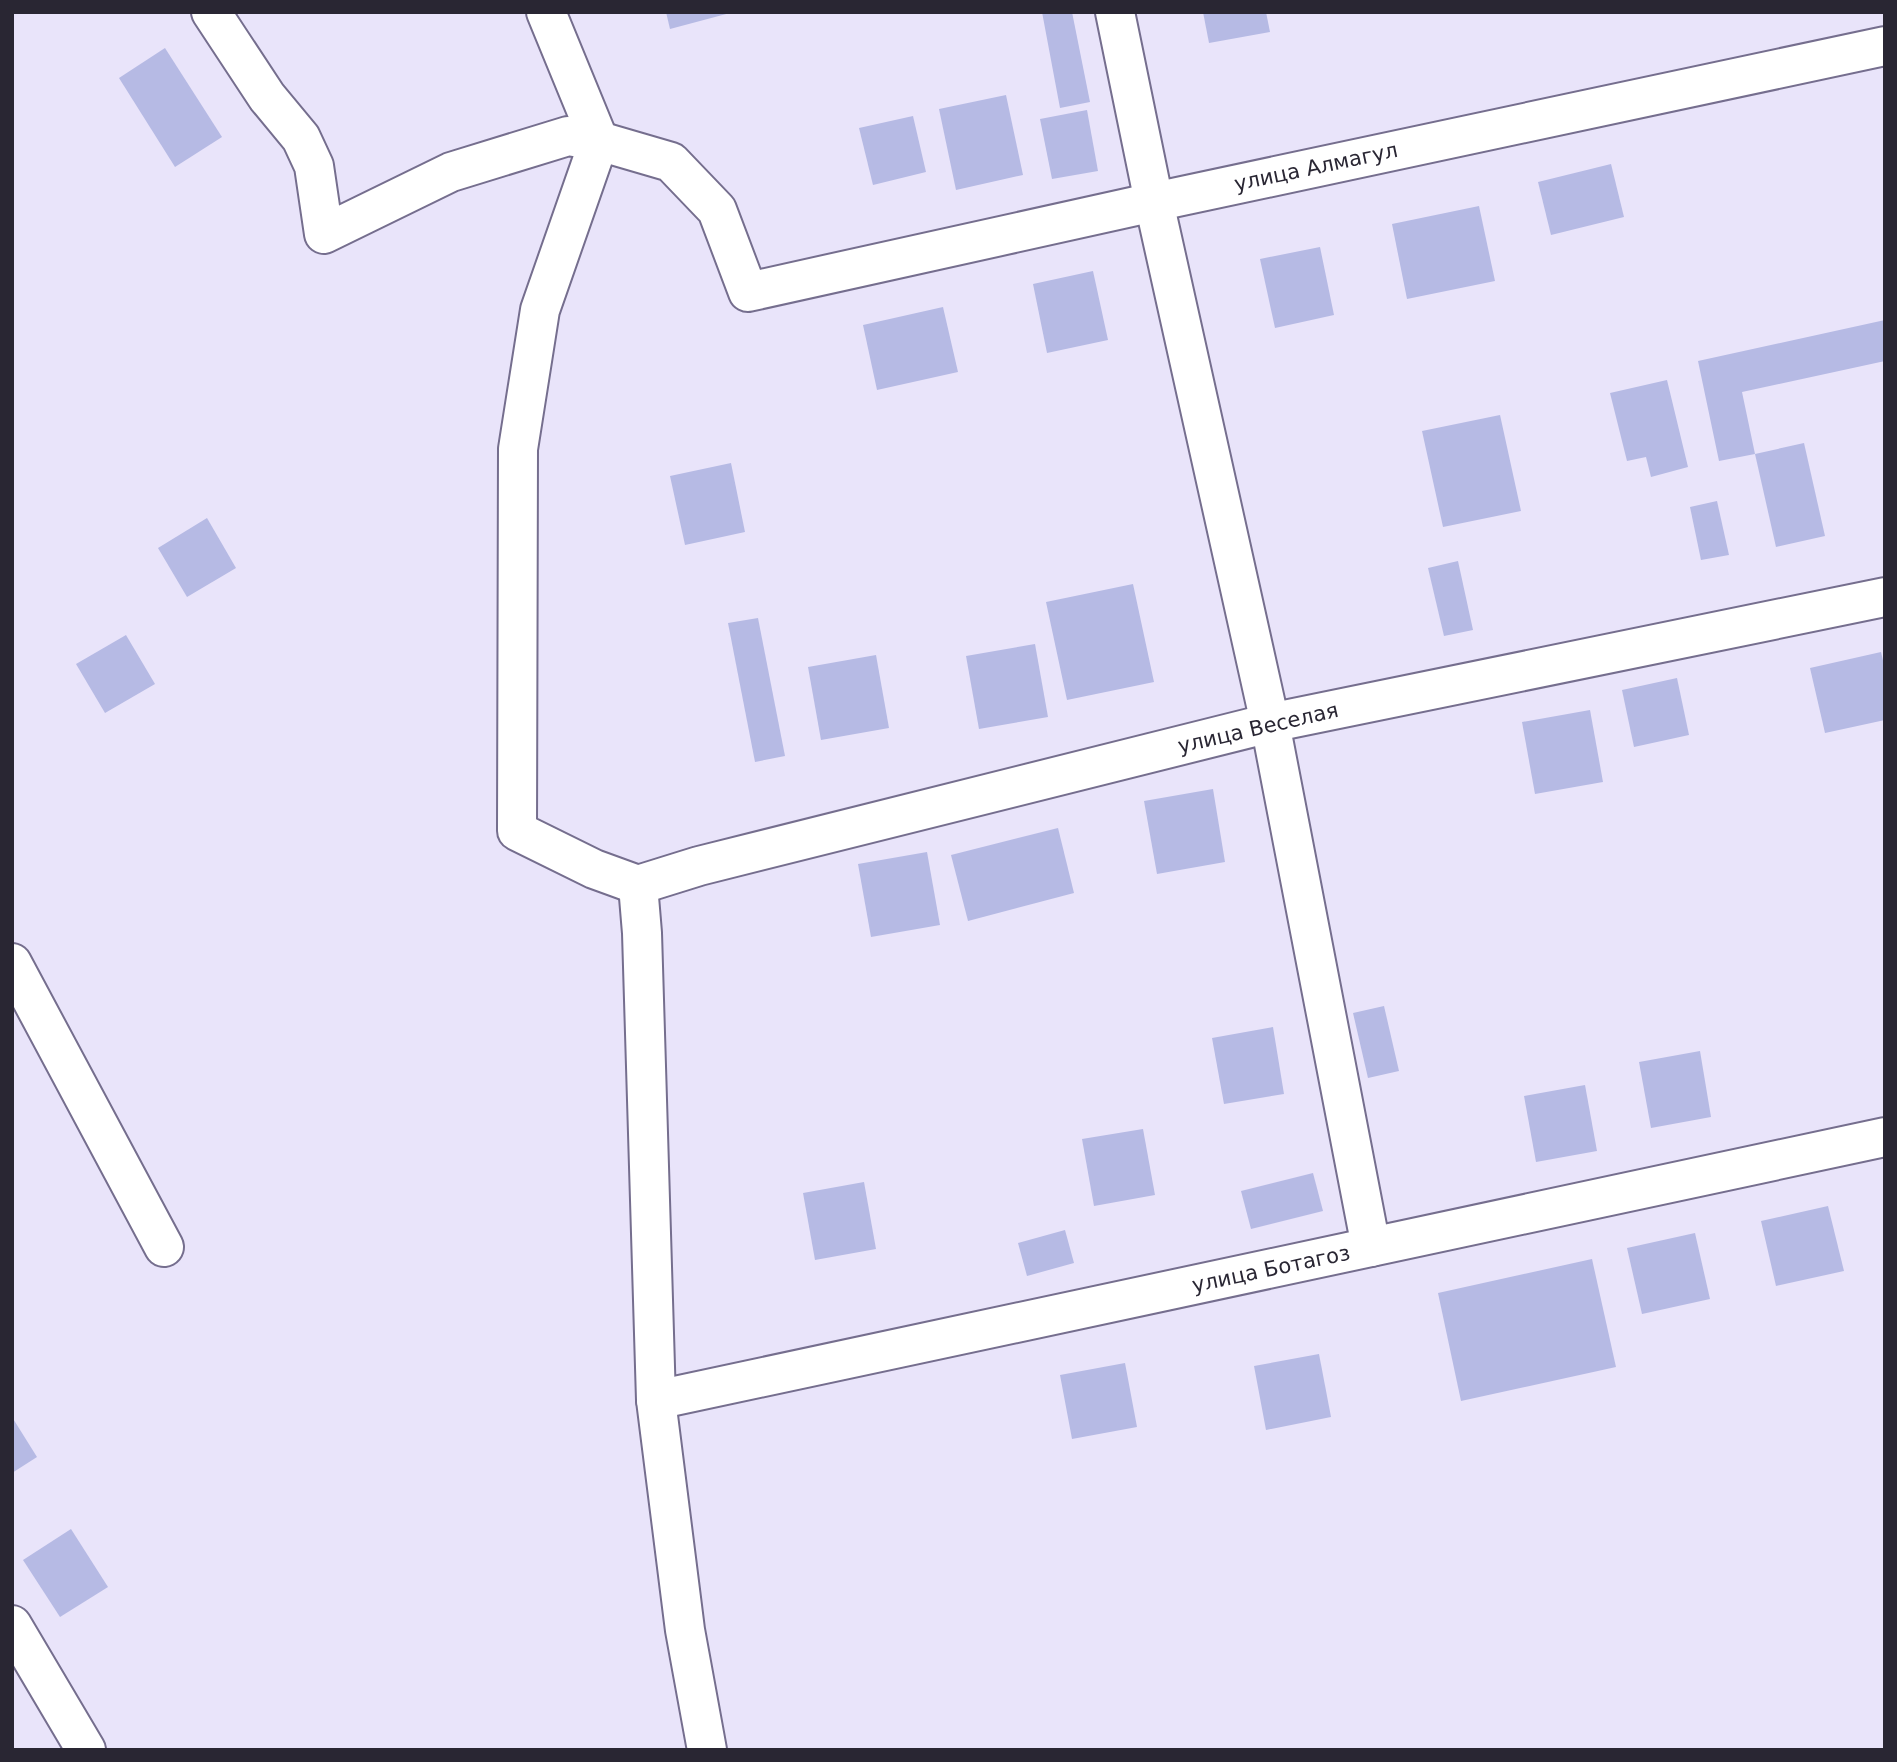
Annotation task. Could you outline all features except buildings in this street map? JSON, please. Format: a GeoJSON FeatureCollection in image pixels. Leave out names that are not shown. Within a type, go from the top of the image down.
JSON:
{"type":"FeatureCollection","features":[{"type":"Feature","properties":{"kind":"street"},"geometry":{"type":"LineString","coordinates":[[211,12],[267,97],[301,138],[314,166],[324,234],[451,172],[568,136],[599,141]]}},
{"type":"Feature","properties":{"kind":"street"},"geometry":{"type":"LineString","coordinates":[[546,12],[599,141],[540,310],[518,449],[517,831],[594,869],[638,885],[642,933],[656,1400],[685,1630],[708,1750]]}},
{"type":"Feature","properties":{"kind":"street"},"geometry":{"type":"LineString","coordinates":[[1115,12],[1154,202],[1270,723],[1371,1248]]}},
{"type":"Feature","properties":{"kind":"street","name":"улица Алмагул"},"geometry":{"type":"LineString","coordinates":[[599,141],[671,162],[717,210],[748,292],[1154,202],[1885,46]]}},
{"type":"Feature","properties":{"kind":"street","name":"улица Веселая"},"geometry":{"type":"LineString","coordinates":[[638,885],[699,866],[1270,723],[1885,597]]}},
{"type":"Feature","properties":{"kind":"street"},"geometry":{"type":"LineString","coordinates":[[12,963],[164,1247]]}},
{"type":"Feature","properties":{"kind":"street","name":"улица Ботагоз"},"geometry":{"type":"LineString","coordinates":[[656,1400],[1885,1137]]}},
{"type":"Feature","properties":{"kind":"street"},"geometry":{"type":"LineString","coordinates":[[12,1625],[86,1750]]}}]}
